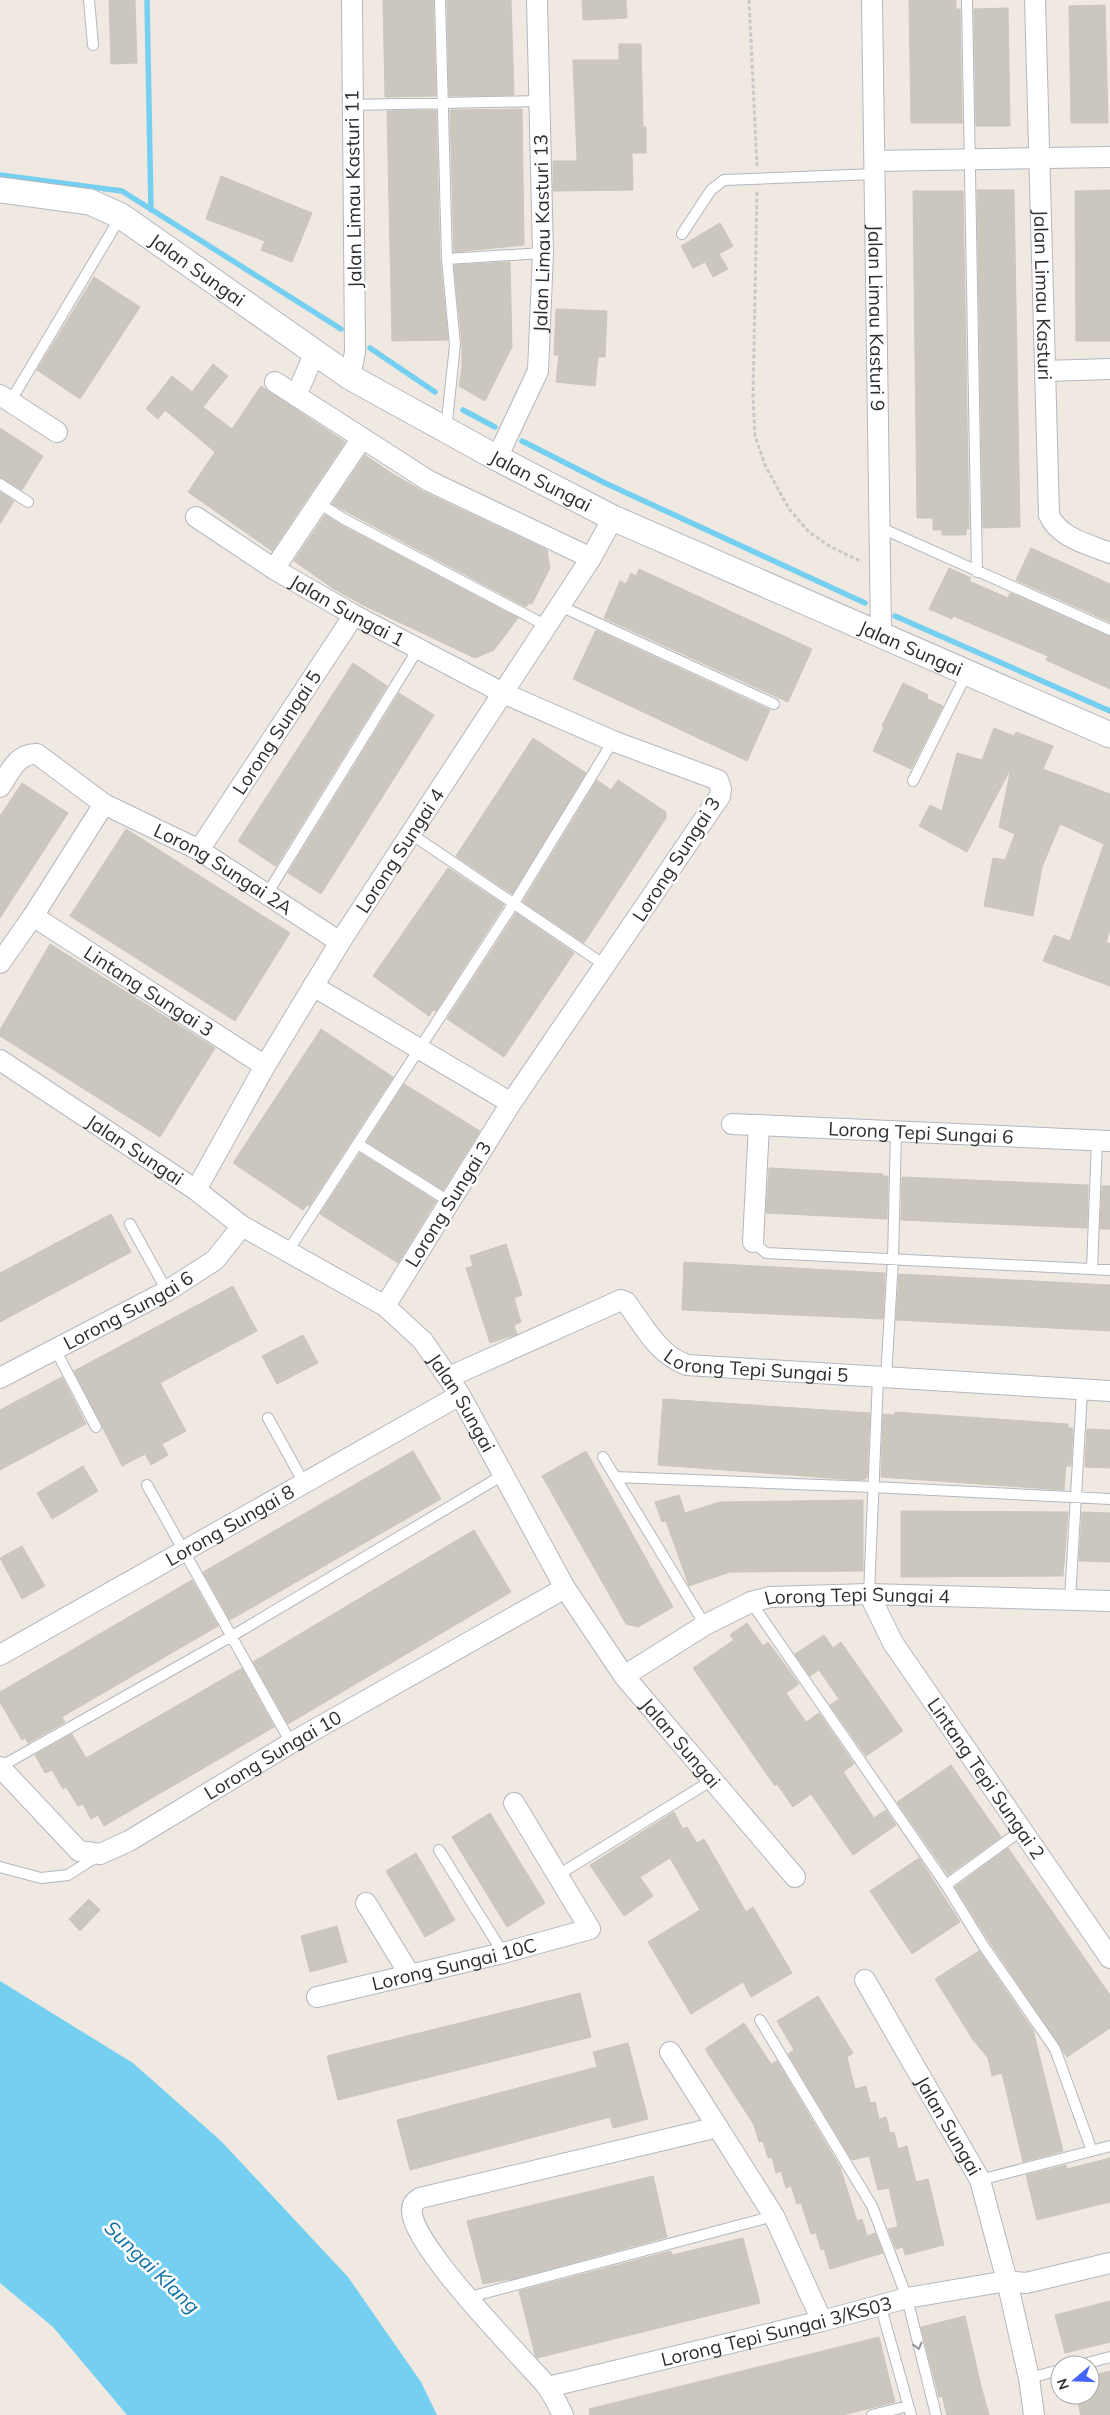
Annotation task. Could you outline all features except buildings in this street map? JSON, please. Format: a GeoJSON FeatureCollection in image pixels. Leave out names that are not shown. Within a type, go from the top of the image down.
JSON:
{"type":"FeatureCollection","features":[{"type":"Feature","properties":{"kind":"street","name":"Jalan Limau Kasturi 11"},"geometry":{"type":"LineString","coordinates":[[350,377],[355,352],[352,0]]}},
{"type":"Feature","properties":{"kind":"street","name":"Jalan Limau Kasturi 13"},"geometry":{"type":"LineString","coordinates":[[497,458],[538,371],[542,253],[537,0]]}},
{"type":"Feature","properties":{"kind":"street","name":"Jalan Limau Kasturi 9"},"geometry":{"type":"LineString","coordinates":[[872,0],[881,634]]}},
{"type":"Feature","properties":{"kind":"street","name":"Jalan Limau Kasturi"},"geometry":{"type":"LineString","coordinates":[[1035,0],[1049,515],[1053,525],[1061,533],[1110,553]]}},
{"type":"Feature","properties":{"kind":"street"},"geometry":{"type":"LineString","coordinates":[[875,167],[970,159],[1110,157]]}},
{"type":"Feature","properties":{"kind":"street","name":"Jalan Sungai"},"geometry":{"type":"LineString","coordinates":[[0,190],[90,202],[121,216],[350,377],[497,458],[613,518],[1110,735]]}},
{"type":"Feature","properties":{"kind":"street"},"geometry":{"type":"LineString","coordinates":[[296,396],[315,352]]}},
{"type":"Feature","properties":{"kind":"street"},"geometry":{"type":"LineString","coordinates":[[1045,371],[1110,369]]}},
{"type":"Feature","properties":{"kind":"street"},"geometry":{"type":"LineString","coordinates":[[275,382],[429,482],[591,558]]}},
{"type":"Feature","properties":{"kind":"street"},"geometry":{"type":"LineString","coordinates":[[5,398],[57,432]]}},
{"type":"Feature","properties":{"kind":"street"},"geometry":{"type":"LineString","coordinates":[[274,569],[362,438]]}},
{"type":"Feature","properties":{"kind":"street","name":"Jalan Sungai 1"},"geometry":{"type":"LineString","coordinates":[[196,517],[274,569],[354,615],[503,693]]}},
{"type":"Feature","properties":{"kind":"street","name":"Lorong Sungai 4"},"geometry":{"type":"LineString","coordinates":[[196,1190],[265,1066],[340,942],[591,558],[613,518]]}},
{"type":"Feature","properties":{"kind":"street","name":"Lorong Sungai 5"},"geometry":{"type":"LineString","coordinates":[[199,850],[354,615]]}},
{"type":"Feature","properties":{"kind":"street","name":"Lorong Sungai 3"},"geometry":{"type":"LineString","coordinates":[[385,1306],[512,1103],[720,796],[721,790],[718,780],[613,741],[503,693]]}},
{"type":"Feature","properties":{"kind":"street","name":"Lorong Sungai 2A"},"geometry":{"type":"LineString","coordinates":[[0,787],[19,758],[30,754],[37,754],[104,804],[199,850],[340,942]]}},
{"type":"Feature","properties":{"kind":"street"},"geometry":{"type":"LineString","coordinates":[[0,963],[33,916],[104,804]]}},
{"type":"Feature","properties":{"kind":"street","name":"Lintang Sungai 3"},"geometry":{"type":"LineString","coordinates":[[33,916],[265,1066]]}},
{"type":"Feature","properties":{"kind":"street"},"geometry":{"type":"LineString","coordinates":[[314,986],[512,1103]]}},
{"type":"Feature","properties":{"kind":"street","name":"Jalan Sungai"},"geometry":{"type":"LineString","coordinates":[[0,1060],[196,1190],[242,1226],[385,1306],[423,1341],[460,1395],[565,1588],[624,1676],[795,1876]]}},
{"type":"Feature","properties":{"kind":"street","name":"Lorong Tepi Sungai 6"},"geometry":{"type":"LineString","coordinates":[[732,1124],[1103,1140]]}},
{"type":"Feature","properties":{"kind":"street"},"geometry":{"type":"LineString","coordinates":[[753,1242],[759,1125]]}},
{"type":"Feature","properties":{"kind":"street","name":"Lorong Sungai 6"},"geometry":{"type":"LineString","coordinates":[[0,1378],[167,1290],[219,1257],[242,1226]]}},
{"type":"Feature","properties":{"kind":"street","name":"Lorong Tepi Sungai 5"},"geometry":{"type":"LineString","coordinates":[[449,1377],[621,1300],[626,1302],[663,1352],[673,1360],[687,1365],[1110,1392]]}},
{"type":"Feature","properties":{"kind":"street","name":"Lorong Sungai 8"},"geometry":{"type":"LineString","coordinates":[[0,1655],[460,1395]]}},
{"type":"Feature","properties":{"kind":"street","name":"Lorong Sungai 10"},"geometry":{"type":"LineString","coordinates":[[100,1854],[129,1841],[291,1743],[565,1588]]}},
{"type":"Feature","properties":{"kind":"street","name":"Lorong Tepi Sungai 4"},"geometry":{"type":"LineString","coordinates":[[624,1676],[705,1625],[751,1602],[770,1597],[869,1594],[1110,1601]]}},
{"type":"Feature","properties":{"kind":"street","name":"Lintang Tepi Sungai 2"},"geometry":{"type":"LineString","coordinates":[[869,1594],[893,1643],[1110,1958]]}},
{"type":"Feature","properties":{"kind":"street"},"geometry":{"type":"LineString","coordinates":[[0,1767],[79,1851],[100,1854]]}},
{"type":"Feature","properties":{"kind":"street"},"geometry":{"type":"LineString","coordinates":[[514,1803],[558,1875]]}},
{"type":"Feature","properties":{"kind":"street","name":"Lorong Sungai 10C"},"geometry":{"type":"LineString","coordinates":[[317,1997],[503,1953],[590,1929],[558,1875]]}},
{"type":"Feature","properties":{"kind":"street"},"geometry":{"type":"LineString","coordinates":[[366,1903],[410,1975]]}},
{"type":"Feature","properties":{"kind":"street","name":"Jalan Sungai"},"geometry":{"type":"LineString","coordinates":[[865,1980],[980,2180],[1007,2281],[1029,2378],[1034,2415]]}},
{"type":"Feature","properties":{"kind":"street"},"geometry":{"type":"LineString","coordinates":[[670,2052],[774,2216],[822,2321]]}},
{"type":"Feature","properties":{"kind":"street"},"geometry":{"type":"LineString","coordinates":[[563,2415],[548,2387],[466,2298],[424,2242],[411,2211],[414,2202],[420,2198],[718,2127]]}},
{"type":"Feature","properties":{"kind":"street","name":"Lorong Tepi Sungai 3/KS03"},"geometry":{"type":"LineString","coordinates":[[548,2387],[822,2321],[907,2298],[1007,2281],[1026,2283],[1110,2263]]}},
{"type":"Feature","properties":{"kind":"lane"},"geometry":{"type":"LineString","coordinates":[[89,0],[93,45]]}},
{"type":"Feature","properties":{"kind":"lane"},"geometry":{"type":"LineString","coordinates":[[440,0],[447,259],[455,345],[446,431]]}},
{"type":"Feature","properties":{"kind":"lane"},"geometry":{"type":"LineString","coordinates":[[967,0],[977,572]]}},
{"type":"Feature","properties":{"kind":"lane"},"geometry":{"type":"LineString","coordinates":[[352,105],[538,101]]}},
{"type":"Feature","properties":{"kind":"lane"},"geometry":{"type":"LineString","coordinates":[[682,234],[711,190],[724,180],[757,179],[875,167]]}},
{"type":"Feature","properties":{"kind":"lane"},"geometry":{"type":"LineString","coordinates":[[5,398],[121,216]]}},
{"type":"Feature","properties":{"kind":"lane"},"geometry":{"type":"LineString","coordinates":[[447,259],[542,253]]}},
{"type":"Feature","properties":{"kind":"lane"},"geometry":{"type":"LineString","coordinates":[[0,484],[28,502]]}},
{"type":"Feature","properties":{"kind":"lane"},"geometry":{"type":"LineString","coordinates":[[318,502],[344,519],[547,626]]}},
{"type":"Feature","properties":{"kind":"lane"},"geometry":{"type":"LineString","coordinates":[[879,527],[1110,630]]}},
{"type":"Feature","properties":{"kind":"lane"},"geometry":{"type":"LineString","coordinates":[[560,606],[774,704]]}},
{"type":"Feature","properties":{"kind":"lane"},"geometry":{"type":"LineString","coordinates":[[267,894],[418,649]]}},
{"type":"Feature","properties":{"kind":"lane"},"geometry":{"type":"LineString","coordinates":[[913,781],[968,672]]}},
{"type":"Feature","properties":{"kind":"lane"},"geometry":{"type":"LineString","coordinates":[[288,1251],[514,903],[613,741]]}},
{"type":"Feature","properties":{"kind":"lane"},"geometry":{"type":"LineString","coordinates":[[411,834],[606,966]]}},
{"type":"Feature","properties":{"kind":"lane"},"geometry":{"type":"LineString","coordinates":[[869,1594],[873,1487],[893,1259],[896,1131]]}},
{"type":"Feature","properties":{"kind":"lane"},"geometry":{"type":"LineString","coordinates":[[1092,1269],[1103,1140]]}},
{"type":"Feature","properties":{"kind":"lane"},"geometry":{"type":"LineString","coordinates":[[358,1144],[450,1202]]}},
{"type":"Feature","properties":{"kind":"lane"},"geometry":{"type":"LineString","coordinates":[[130,1224],[167,1290]]}},
{"type":"Feature","properties":{"kind":"lane"},"geometry":{"type":"LineString","coordinates":[[753,1242],[766,1253],[1110,1270]]}},
{"type":"Feature","properties":{"kind":"lane"},"geometry":{"type":"LineString","coordinates":[[55,1349],[96,1427]]}},
{"type":"Feature","properties":{"kind":"lane"},"geometry":{"type":"LineString","coordinates":[[1070,1600],[1082,1391]]}},
{"type":"Feature","properties":{"kind":"lane"},"geometry":{"type":"LineString","coordinates":[[268,1418],[304,1484]]}},
{"type":"Feature","properties":{"kind":"lane"},"geometry":{"type":"LineString","coordinates":[[603,1457],[705,1625]]}},
{"type":"Feature","properties":{"kind":"lane"},"geometry":{"type":"LineString","coordinates":[[0,1767],[232,1636],[503,1475]]}},
{"type":"Feature","properties":{"kind":"lane"},"geometry":{"type":"LineString","coordinates":[[615,1477],[1110,1499]]}},
{"type":"Feature","properties":{"kind":"lane"},"geometry":{"type":"LineString","coordinates":[[147,1485],[291,1743]]}},
{"type":"Feature","properties":{"kind":"lane"},"geometry":{"type":"LineString","coordinates":[[751,1602],[946,1886],[983,1945],[1055,2049],[1092,2151]]}},
{"type":"Feature","properties":{"kind":"lane"},"geometry":{"type":"LineString","coordinates":[[558,1875],[714,1779]]}},
{"type":"Feature","properties":{"kind":"lane"},"geometry":{"type":"LineString","coordinates":[[946,1886],[1022,1830]]}},
{"type":"Feature","properties":{"kind":"lane"},"geometry":{"type":"LineString","coordinates":[[439,1850],[503,1953]]}},
{"type":"Feature","properties":{"kind":"lane"},"geometry":{"type":"LineString","coordinates":[[0,1867],[41,1878],[68,1875],[100,1854]]}},
{"type":"Feature","properties":{"kind":"lane"},"geometry":{"type":"LineString","coordinates":[[760,2020],[872,2206],[907,2298],[936,2415]]}},
{"type":"Feature","properties":{"kind":"lane"},"geometry":{"type":"LineString","coordinates":[[980,2180],[1110,2146]]}},
{"type":"Feature","properties":{"kind":"lane"},"geometry":{"type":"LineString","coordinates":[[466,2298],[774,2216]]}},
{"type":"Feature","properties":{"kind":"lane"},"geometry":{"type":"LineString","coordinates":[[872,2415],[910,2410],[880,2304]]}},
{"type":"Feature","properties":{"kind":"lane"},"geometry":{"type":"LineString","coordinates":[[1029,2378],[1050,2373]]}},
{"type":"Feature","properties":{"kind":"path"},"geometry":{"type":"LineString","coordinates":[[749,0],[757,179],[753,396],[755,436],[775,486],[789,509],[809,532],[831,547],[880,572]]}},
{"type":"Feature","properties":{"kind":"water","name":"Sungai Klang"},"geometry":{"type":"Polygon","coordinates":[[[0,1981],[133,2063],[221,2141],[348,2277],[421,2382],[437,2415],[127,2415],[53,2327],[0,2283],[0,1981]]]}},
{"type":"Feature","properties":{"kind":"waterway"},"geometry":{"type":"LineString","coordinates":[[147,0],[151,210]]}},
{"type":"Feature","properties":{"kind":"waterway"},"geometry":{"type":"LineString","coordinates":[[0,175],[122,191],[341,329]]}},
{"type":"Feature","properties":{"kind":"waterway"},"geometry":{"type":"LineString","coordinates":[[370,348],[435,392]]}},
{"type":"Feature","properties":{"kind":"waterway"},"geometry":{"type":"LineString","coordinates":[[463,410],[495,427]]}},
{"type":"Feature","properties":{"kind":"waterway"},"geometry":{"type":"LineString","coordinates":[[522,441],[605,483],[865,603]]}},
{"type":"Feature","properties":{"kind":"waterway"},"geometry":{"type":"LineString","coordinates":[[895,616],[1110,711]]}}]}
